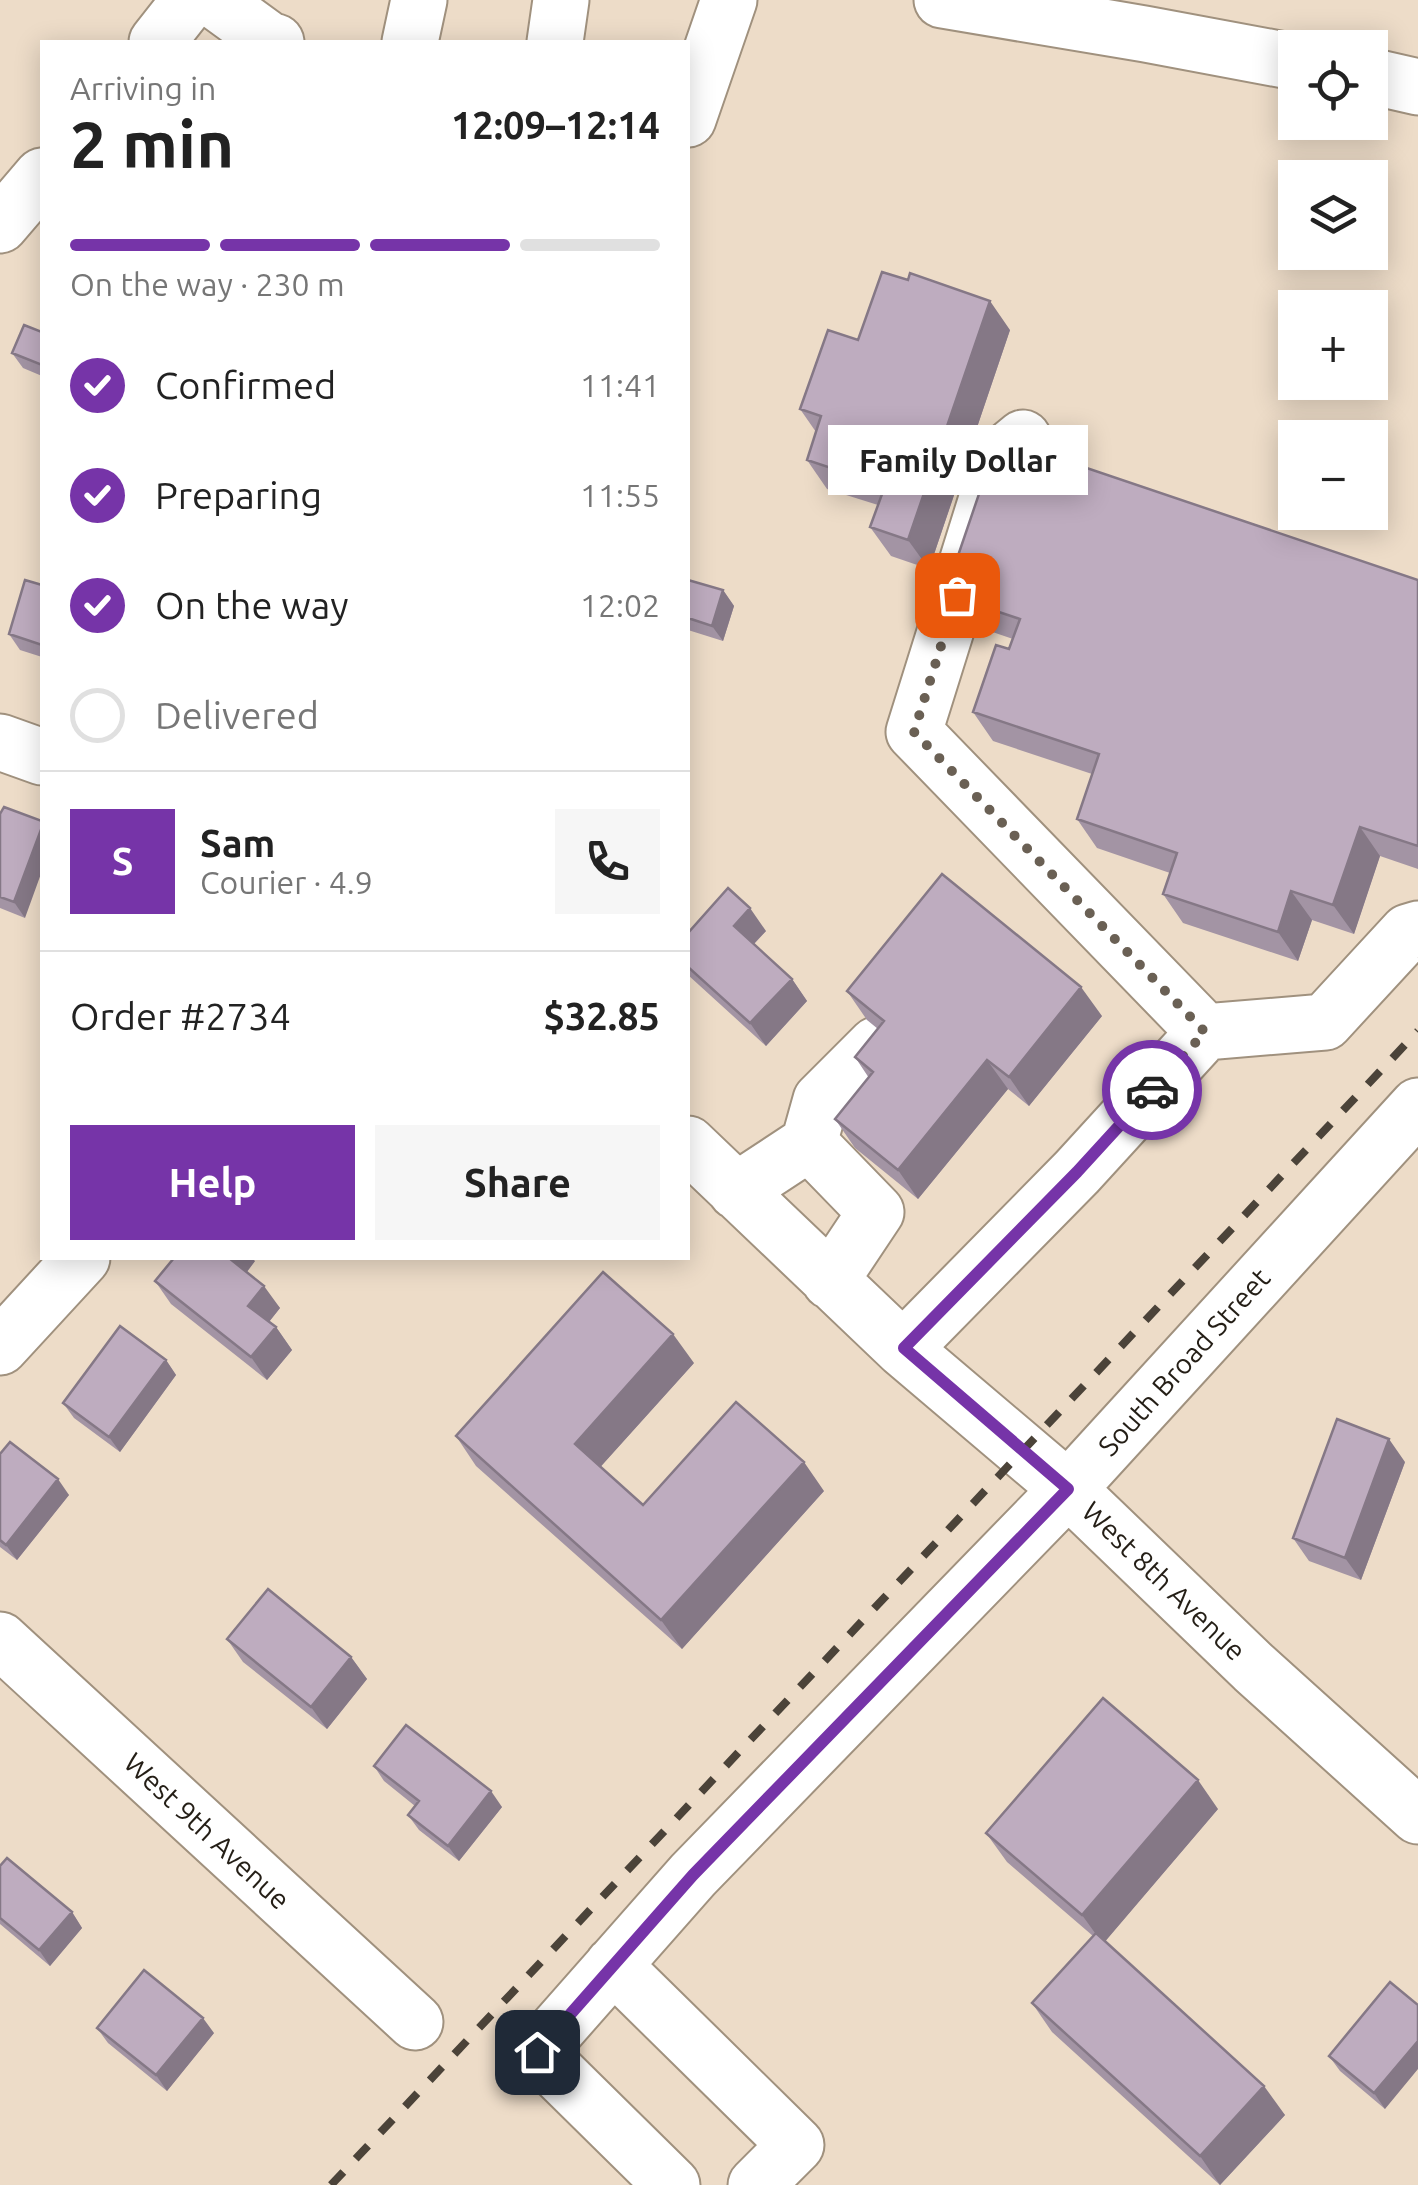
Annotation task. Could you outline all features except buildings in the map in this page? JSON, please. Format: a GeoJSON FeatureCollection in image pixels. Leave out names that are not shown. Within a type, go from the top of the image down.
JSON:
{"type":"FeatureCollection","features":[{"type":"Feature","properties":{"kind":"street"},"geometry":{"type":"LineString","coordinates":[[159,40],[190,0]]}},
{"type":"Feature","properties":{"kind":"street"},"geometry":{"type":"LineString","coordinates":[[214,0],[269,40]]}},
{"type":"Feature","properties":{"kind":"street"},"geometry":{"type":"LineString","coordinates":[[410,40],[420,0]]}},
{"type":"Feature","properties":{"kind":"street"},"geometry":{"type":"LineString","coordinates":[[555,40],[561,0]]}},
{"type":"Feature","properties":{"kind":"street"},"geometry":{"type":"LineString","coordinates":[[690,113],[729,0]]}},
{"type":"Feature","properties":{"kind":"street"},"geometry":{"type":"LineString","coordinates":[[967,2],[1088,12],[1145,34],[1278,59]]}},
{"type":"Feature","properties":{"kind":"street"},"geometry":{"type":"LineString","coordinates":[[1388,80],[1418,87]]}},
{"type":"Feature","properties":{"kind":"street"},"geometry":{"type":"LineString","coordinates":[[0,225],[40,178]]}},
{"type":"Feature","properties":{"kind":"street"},"geometry":{"type":"LineString","coordinates":[[1023,438],[1000,458],[914,732],[1205,1032]]}},
{"type":"Feature","properties":{"kind":"street"},"geometry":{"type":"LineString","coordinates":[[0,742],[40,756]]}},
{"type":"Feature","properties":{"kind":"street"},"geometry":{"type":"LineString","coordinates":[[904,1348],[1077,1172],[1205,1032],[1325,1022],[1408,932],[1418,929]]}},
{"type":"Feature","properties":{"kind":"street"},"geometry":{"type":"LineString","coordinates":[[736,1191],[809,1143],[820,1100],[876,1046]]}},
{"type":"Feature","properties":{"kind":"street","name":"South Broad Street"},"geometry":{"type":"LineString","coordinates":[[672,2185],[537,2052],[693,1875],[1068,1489],[1418,1106]]}},
{"type":"Feature","properties":{"kind":"street"},"geometry":{"type":"LineString","coordinates":[[809,1143],[876,1212],[830,1281]]}},
{"type":"Feature","properties":{"kind":"street","name":"West 8th Avenue"},"geometry":{"type":"LineString","coordinates":[[690,1146],[830,1281],[1068,1489],[1254,1668],[1418,1816]]}},
{"type":"Feature","properties":{"kind":"street"},"geometry":{"type":"LineString","coordinates":[[0,1347],[80,1260]]}},
{"type":"Feature","properties":{"kind":"street","name":"West 9th Avenue"},"geometry":{"type":"LineString","coordinates":[[0,1640],[415,2022]]}},
{"type":"Feature","properties":{"kind":"street"},"geometry":{"type":"LineString","coordinates":[[614,1965],[796,2145],[756,2185]]}},
{"type":"Feature","properties":{"kind":"railway"},"geometry":{"type":"LineString","coordinates":[[331,2185],[1418,1031]]}},
{"type":"Feature","properties":{"kind":"way so far"},"geometry":{"type":"LineString","coordinates":[[957,595],[914,732],[1205,1032],[1152,1090]]}},
{"type":"Feature","properties":{"kind":"place","name":"Family Dollar"},"geometry":{"type":"Point","coordinates":[957,595]}},
{"type":"Feature","properties":{"kind":"route"},"geometry":{"type":"LineString","coordinates":[[537,2052],[693,1875],[1068,1489],[904,1348],[1152,1090]]}}]}
